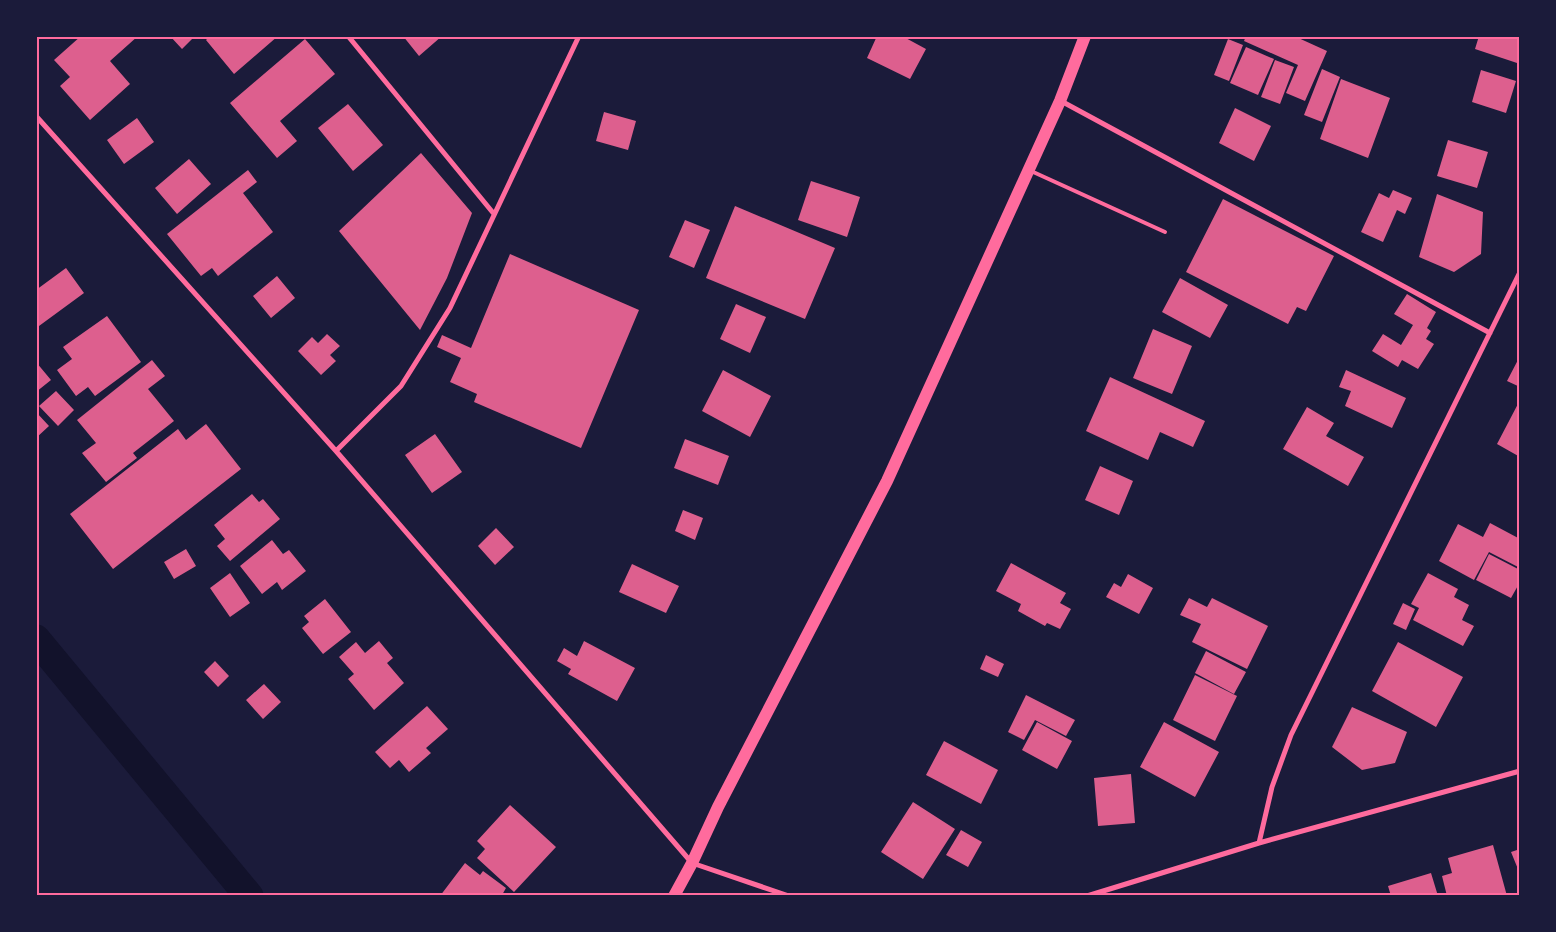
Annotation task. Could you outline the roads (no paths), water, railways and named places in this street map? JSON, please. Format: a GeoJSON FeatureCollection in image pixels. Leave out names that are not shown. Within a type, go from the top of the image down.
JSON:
{"type":"FeatureCollection","features":[{"type":"Feature","properties":{"kind":"main road"},"geometry":{"type":"LineString","coordinates":[[674,896],[887,481],[1060,101],[1085,36]]}},
{"type":"Feature","properties":{"kind":"street"},"geometry":{"type":"LineString","coordinates":[[348,36],[494,214]]}},
{"type":"Feature","properties":{"kind":"street"},"geometry":{"type":"LineString","coordinates":[[336,451],[400,386],[450,308],[579,36]]}},
{"type":"Feature","properties":{"kind":"street"},"geometry":{"type":"LineString","coordinates":[[1060,101],[1490,333]]}},
{"type":"Feature","properties":{"kind":"street"},"geometry":{"type":"LineString","coordinates":[[36,116],[336,451],[692,863],[789,896]]}},
{"type":"Feature","properties":{"kind":"street"},"geometry":{"type":"LineString","coordinates":[[1259,843],[1272,787],[1291,735],[1520,272]]}},
{"type":"Feature","properties":{"kind":"street"},"geometry":{"type":"LineString","coordinates":[[1087,896],[1259,843],[1520,771]]}},
{"type":"Feature","properties":{"kind":"lane"},"geometry":{"type":"LineString","coordinates":[[1029,170],[1165,232]]}},
{"type":"Feature","properties":{"kind":"waterway"},"geometry":{"type":"LineString","coordinates":[[36,639],[249,896]]}}]}
